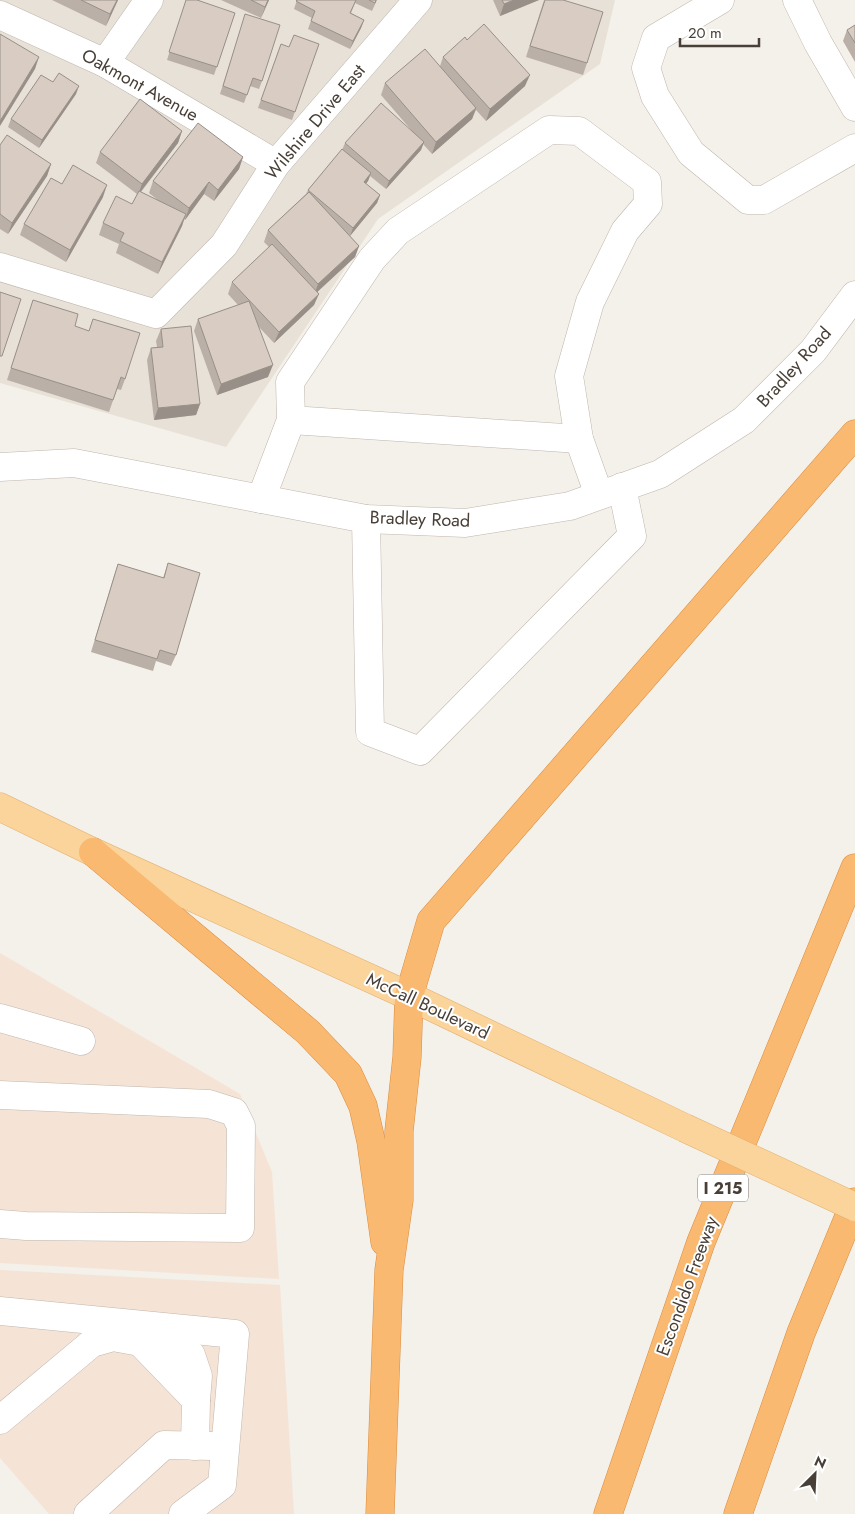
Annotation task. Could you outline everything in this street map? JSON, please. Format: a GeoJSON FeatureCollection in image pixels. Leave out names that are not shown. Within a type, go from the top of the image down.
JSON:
{"type":"FeatureCollection","features":[{"type":"Feature","properties":{"kind":"highway"},"geometry":{"type":"LineString","coordinates":[[380,1514],[389,1270],[399,1200],[399,1131],[407,1057],[409,996],[431,921],[855,434]]}},
{"type":"Feature","properties":{"kind":"highway"},"geometry":{"type":"LineString","coordinates":[[93,852],[308,1032],[348,1074],[363,1106],[371,1141],[377,1196],[389,1270]]}},
{"type":"Feature","properties":{"kind":"highway","name":"Escondido Freeway"},"geometry":{"type":"LineString","coordinates":[[608,1514],[701,1242],[855,868]]}},
{"type":"Feature","properties":{"kind":"highway"},"geometry":{"type":"LineString","coordinates":[[738,1514],[801,1333],[855,1202]]}},
{"type":"Feature","properties":{"kind":"main road","name":"McCall Boulevard"},"geometry":{"type":"LineString","coordinates":[[0,807],[93,852],[409,996],[855,1207]]}},
{"type":"Feature","properties":{"kind":"street"},"geometry":{"type":"LineString","coordinates":[[106,63],[149,0]]}},
{"type":"Feature","properties":{"kind":"street","name":"Wilshire Drive East"},"geometry":{"type":"LineString","coordinates":[[0,267],[156,314],[224,245],[276,164],[418,0]]}},
{"type":"Feature","properties":{"kind":"street"},"geometry":{"type":"LineString","coordinates":[[720,0],[656,38],[646,68],[656,96],[691,153],[748,200],[764,200],[855,148]]}},
{"type":"Feature","properties":{"kind":"street"},"geometry":{"type":"LineString","coordinates":[[797,0],[818,43],[854,102]]}},
{"type":"Feature","properties":{"kind":"street","name":"Oakmont Avenue"},"geometry":{"type":"LineString","coordinates":[[0,15],[106,63],[276,164]]}},
{"type":"Feature","properties":{"kind":"street"},"geometry":{"type":"LineString","coordinates":[[261,499],[292,420],[290,382],[372,260],[398,232],[549,130],[579,131],[647,182],[648,204],[626,231],[590,302],[569,376],[579,439],[611,491],[632,536],[420,751],[370,732],[366,519]]}},
{"type":"Feature","properties":{"kind":"street","name":"Bradley Road"},"geometry":{"type":"LineString","coordinates":[[0,466],[74,463],[366,519],[465,523],[570,506],[660,474],[744,420],[813,351],[855,295]]}},
{"type":"Feature","properties":{"kind":"street"},"geometry":{"type":"LineString","coordinates":[[292,420],[579,439]]}},
{"type":"Feature","properties":{"kind":"street"},"geometry":{"type":"LineString","coordinates":[[0,1018],[81,1041]]}},
{"type":"Feature","properties":{"kind":"street"},"geometry":{"type":"LineString","coordinates":[[0,1095],[210,1104],[234,1112],[241,1126],[240,1228],[26,1226],[0,1224]]}},
{"type":"Feature","properties":{"kind":"street"},"geometry":{"type":"LineString","coordinates":[[0,1311],[235,1334],[222,1485],[182,1514]]}},
{"type":"Feature","properties":{"kind":"street"},"geometry":{"type":"LineString","coordinates":[[0,1420],[92,1342],[113,1336],[140,1342],[196,1400],[195,1446]]}},
{"type":"Feature","properties":{"kind":"street"},"geometry":{"type":"LineString","coordinates":[[88,1514],[164,1446],[225,1446]]}},
{"type":"Feature","properties":{"kind":"shaded area"},"geometry":{"type":"Polygon","coordinates":[[[0,0],[615,0],[600,64],[378,219],[226,447],[0,383],[0,0]]]}},
{"type":"Feature","properties":{"kind":"shaded area"},"geometry":{"type":"Polygon","coordinates":[[[0,953],[240,1094],[272,1172],[279,1279],[0,1263],[0,953]]]}},
{"type":"Feature","properties":{"kind":"shaded area"},"geometry":{"type":"Polygon","coordinates":[[[0,1270],[280,1285],[294,1514],[49,1514],[0,1458],[0,1270]]]}},
{"type":"Feature","properties":{"kind":"building"},"geometry":{"type":"Polygon","coordinates":[[[81,0],[117,0],[110,14],[81,0]]]}},
{"type":"Feature","properties":{"kind":"building"},"geometry":{"type":"Polygon","coordinates":[[[186,0],[197,0],[235,13],[217,67],[169,52],[186,0]]]}},
{"type":"Feature","properties":{"kind":"building"},"geometry":{"type":"Polygon","coordinates":[[[251,0],[268,0],[265,7],[251,0]]]}},
{"type":"Feature","properties":{"kind":"building"},"geometry":{"type":"Polygon","coordinates":[[[297,0],[356,0],[350,13],[364,20],[353,41],[311,21],[315,11],[297,0]]]}},
{"type":"Feature","properties":{"kind":"building"},"geometry":{"type":"Polygon","coordinates":[[[502,0],[514,0],[504,4],[502,0]]]}},
{"type":"Feature","properties":{"kind":"building"},"geometry":{"type":"Polygon","coordinates":[[[545,0],[563,0],[603,12],[587,63],[530,46],[545,0]]]}},
{"type":"Feature","properties":{"kind":"building"},"geometry":{"type":"Polygon","coordinates":[[[245,14],[280,25],[262,81],[253,78],[247,95],[223,86],[245,14]]]}},
{"type":"Feature","properties":{"kind":"building"},"geometry":{"type":"Polygon","coordinates":[[[484,24],[530,75],[490,109],[443,57],[465,37],[467,40],[484,24]]]}},
{"type":"Feature","properties":{"kind":"building"},"geometry":{"type":"Polygon","coordinates":[[[855,25],[855,43],[847,30],[855,25]]]}},
{"type":"Feature","properties":{"kind":"building"},"geometry":{"type":"Polygon","coordinates":[[[0,34],[39,57],[0,121],[0,34]]]}},
{"type":"Feature","properties":{"kind":"building"},"geometry":{"type":"Polygon","coordinates":[[[294,35],[319,44],[295,112],[261,100],[281,44],[289,47],[294,35]]]}},
{"type":"Feature","properties":{"kind":"building"},"geometry":{"type":"Polygon","coordinates":[[[425,49],[476,108],[436,142],[385,83],[425,49]]]}},
{"type":"Feature","properties":{"kind":"building"},"geometry":{"type":"Polygon","coordinates":[[[59,73],[79,86],[42,140],[11,119],[41,75],[53,82],[59,73]]]}},
{"type":"Feature","properties":{"kind":"building"},"geometry":{"type":"Polygon","coordinates":[[[140,99],[182,131],[142,184],[100,152],[140,99]]]}},
{"type":"Feature","properties":{"kind":"building"},"geometry":{"type":"Polygon","coordinates":[[[381,103],[424,142],[389,181],[345,143],[381,103]]]}},
{"type":"Feature","properties":{"kind":"building"},"geometry":{"type":"Polygon","coordinates":[[[198,123],[243,157],[218,190],[209,182],[189,208],[153,181],[198,123]]]}},
{"type":"Feature","properties":{"kind":"building"},"geometry":{"type":"Polygon","coordinates":[[[7,135],[51,164],[12,223],[0,214],[0,145],[7,135]]]}},
{"type":"Feature","properties":{"kind":"building"},"geometry":{"type":"Polygon","coordinates":[[[342,149],[371,173],[364,182],[380,195],[353,228],[308,190],[342,149]]]}},
{"type":"Feature","properties":{"kind":"building"},"geometry":{"type":"Polygon","coordinates":[[[73,165],[107,185],[70,250],[24,224],[51,178],[62,184],[73,165]]]}},
{"type":"Feature","properties":{"kind":"building"},"geometry":{"type":"Polygon","coordinates":[[[139,191],[186,214],[162,262],[120,241],[124,233],[103,223],[116,196],[132,204],[139,191]]]}},
{"type":"Feature","properties":{"kind":"building"},"geometry":{"type":"Polygon","coordinates":[[[309,192],[359,246],[318,284],[268,230],[309,192]]]}},
{"type":"Feature","properties":{"kind":"building"},"geometry":{"type":"Polygon","coordinates":[[[272,244],[319,294],[279,332],[232,282],[272,244]]]}},
{"type":"Feature","properties":{"kind":"building"},"geometry":{"type":"Polygon","coordinates":[[[0,292],[21,299],[2,356],[0,356],[0,292]]]}},
{"type":"Feature","properties":{"kind":"building"},"geometry":{"type":"Polygon","coordinates":[[[33,300],[78,314],[75,326],[89,331],[93,319],[140,333],[125,379],[121,377],[113,400],[11,368],[33,300]]]}},
{"type":"Feature","properties":{"kind":"building"},"geometry":{"type":"Polygon","coordinates":[[[249,301],[273,365],[221,384],[198,319],[249,301]]]}},
{"type":"Feature","properties":{"kind":"building"},"geometry":{"type":"Polygon","coordinates":[[[191,326],[200,404],[158,408],[151,348],[163,347],[161,329],[191,326]]]}},
{"type":"Feature","properties":{"kind":"building"},"geometry":{"type":"Polygon","coordinates":[[[168,563],[200,573],[176,655],[160,650],[157,659],[95,640],[118,564],[164,578],[168,563]]]}}]}
